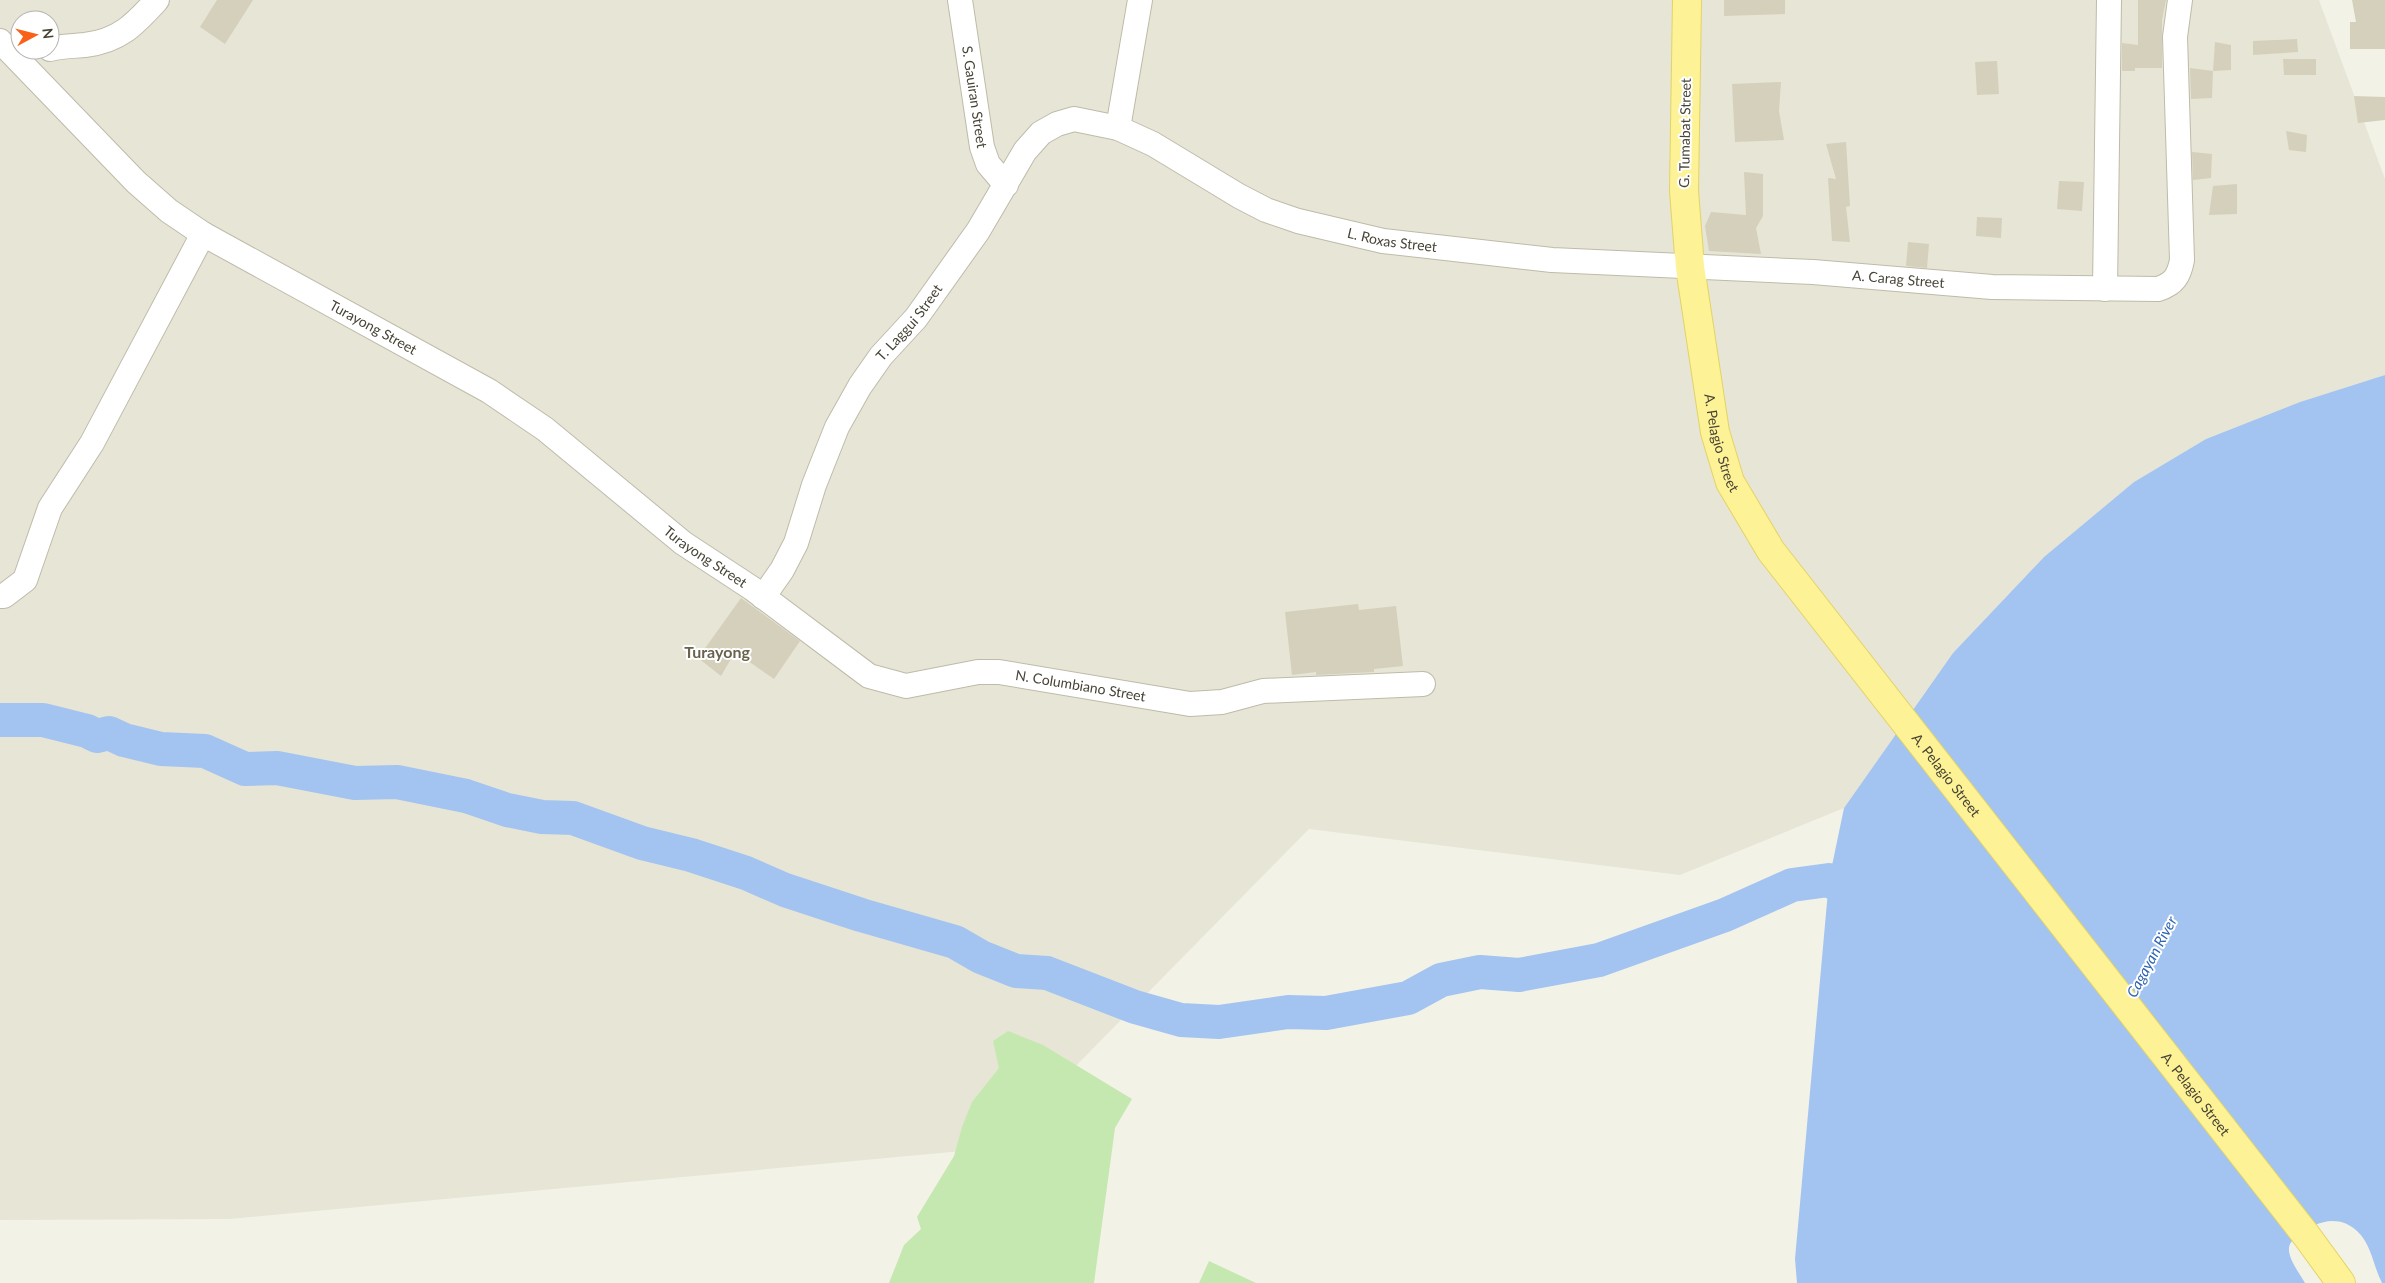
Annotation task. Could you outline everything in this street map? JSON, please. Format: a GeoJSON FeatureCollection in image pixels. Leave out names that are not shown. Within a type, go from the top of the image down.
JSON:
{"type":"FeatureCollection","features":[{"type":"Feature","properties":{"kind":"main road","name":"G. Tumabat Street"},"geometry":{"type":"LineString","coordinates":[[1687,0],[1684,191],[1690,267]]}},
{"type":"Feature","properties":{"kind":"main road","name":"A. Pelagio Street"},"geometry":{"type":"LineString","coordinates":[[1690,267],[1715,432],[1730,482],[1771,551],[2306,1235],[2341,1283]]}},
{"type":"Feature","properties":{"kind":"street"},"geometry":{"type":"LineString","coordinates":[[60,47],[86,45],[117,36],[131,28],[157,0]]}},
{"type":"Feature","properties":{"kind":"street","name":"S. Gauiran Street"},"geometry":{"type":"LineString","coordinates":[[960,0],[982,147],[988,164],[1006,185]]}},
{"type":"Feature","properties":{"kind":"street"},"geometry":{"type":"LineString","coordinates":[[1118,128],[1140,0]]}},
{"type":"Feature","properties":{"kind":"street"},"geometry":{"type":"LineString","coordinates":[[2105,289],[2109,0]]}},
{"type":"Feature","properties":{"kind":"street","name":"A. Carag Street"},"geometry":{"type":"LineString","coordinates":[[1690,267],[1813,272],[1992,287],[2158,289],[2175,280],[2180,271],[2175,38],[2180,0]]}},
{"type":"Feature","properties":{"kind":"street","name":"Turayong Street"},"geometry":{"type":"LineString","coordinates":[[0,42],[25,65],[136,182],[169,211],[204,234],[489,391],[545,429],[683,543],[763,597]]}},
{"type":"Feature","properties":{"kind":"street"},"geometry":{"type":"LineString","coordinates":[[25,65],[32,60]]}},
{"type":"Feature","properties":{"kind":"street","name":"T. Laggui Street"},"geometry":{"type":"LineString","coordinates":[[763,597],[782,570],[796,543],[814,485],[847,408],[881,356],[916,318],[978,231],[1025,151],[1041,133],[1057,124],[1074,119],[1118,128]]}},
{"type":"Feature","properties":{"kind":"street","name":"L. Roxas Street"},"geometry":{"type":"LineString","coordinates":[[1118,128],[1177,157],[1239,196],[1266,210],[1343,233],[1383,241],[1552,260],[1690,267]]}},
{"type":"Feature","properties":{"kind":"street"},"geometry":{"type":"LineString","coordinates":[[0,596],[4,596],[25,580],[50,508],[92,443],[204,234]]}},
{"type":"Feature","properties":{"kind":"street","name":"N. Columbiano Street"},"geometry":{"type":"LineString","coordinates":[[763,597],[869,676],[906,686],[978,672],[999,672],[1076,683],[1158,699],[1207,704],[1264,691],[1423,684]]}},
{"type":"Feature","properties":{"kind":"shaded area"},"geometry":{"type":"Polygon","coordinates":[[[0,0],[2319,0],[2385,179],[2385,375],[2300,402],[2206,439],[2134,482],[2044,557],[1953,653],[1844,808],[1680,875],[1309,829],[995,1148],[230,1219],[0,1220],[0,0]]]}},
{"type":"Feature","properties":{"kind":"green space"},"geometry":{"type":"Polygon","coordinates":[[[1008,1031],[1043,1045],[1132,1099],[1115,1128],[1094,1283],[889,1283],[904,1245],[921,1229],[917,1217],[954,1156],[962,1127],[972,1102],[999,1068],[993,1041],[1008,1031]]]}},
{"type":"Feature","properties":{"kind":"green space"},"geometry":{"type":"Polygon","coordinates":[[[1209,1261],[1256,1283],[1199,1283],[1209,1261]]]}},
{"type":"Feature","properties":{"kind":"water","name":"Cagayan River"},"geometry":{"type":"Polygon","coordinates":[[[2385,375],[2385,1283],[2382,1283],[2369,1249],[2362,1237],[2350,1225],[2334,1221],[2311,1227],[2295,1238],[2290,1244],[2290,1257],[2305,1283],[1797,1283],[1795,1259],[1829,880],[1844,808],[1953,653],[2044,557],[2134,482],[2206,439],[2300,402],[2385,375]]]}},
{"type":"Feature","properties":{"kind":"building"},"geometry":{"type":"Polygon","coordinates":[[[217,0],[253,0],[225,44],[200,27],[217,0]]]}},
{"type":"Feature","properties":{"kind":"building"},"geometry":{"type":"Polygon","coordinates":[[[1724,0],[1785,0],[1785,14],[1724,16],[1724,0]]]}},
{"type":"Feature","properties":{"kind":"building"},"geometry":{"type":"Polygon","coordinates":[[[2138,0],[2166,0],[2162,20],[2162,68],[2135,68],[2135,71],[2122,71],[2122,43],[2138,45],[2138,0]]]}},
{"type":"Feature","properties":{"kind":"building"},"geometry":{"type":"Polygon","coordinates":[[[2352,0],[2385,0],[2385,49],[2350,49],[2350,22],[2356,22],[2352,0]]]}},
{"type":"Feature","properties":{"kind":"building"},"geometry":{"type":"Polygon","coordinates":[[[2297,39],[2298,52],[2253,55],[2253,41],[2297,39]]]}},
{"type":"Feature","properties":{"kind":"building"},"geometry":{"type":"Polygon","coordinates":[[[2215,42],[2231,45],[2231,70],[2213,71],[2215,42]]]}},
{"type":"Feature","properties":{"kind":"building"},"geometry":{"type":"Polygon","coordinates":[[[2283,59],[2316,59],[2316,75],[2284,75],[2283,59]]]}},
{"type":"Feature","properties":{"kind":"building"},"geometry":{"type":"Polygon","coordinates":[[[1997,61],[1999,94],[1977,95],[1975,62],[1997,61]]]}},
{"type":"Feature","properties":{"kind":"building"},"geometry":{"type":"Polygon","coordinates":[[[2190,68],[2213,71],[2212,98],[2191,99],[2190,68]]]}},
{"type":"Feature","properties":{"kind":"building"},"geometry":{"type":"Polygon","coordinates":[[[1781,82],[1779,111],[1784,140],[1735,142],[1732,84],[1781,82]]]}},
{"type":"Feature","properties":{"kind":"building"},"geometry":{"type":"Polygon","coordinates":[[[2354,96],[2385,97],[2385,120],[2358,123],[2354,96]]]}},
{"type":"Feature","properties":{"kind":"building"},"geometry":{"type":"Polygon","coordinates":[[[2286,131],[2307,135],[2306,152],[2289,150],[2286,131]]]}},
{"type":"Feature","properties":{"kind":"building"},"geometry":{"type":"Polygon","coordinates":[[[1846,142],[1850,206],[1846,207],[1850,242],[1832,241],[1828,178],[1836,179],[1826,144],[1846,142]]]}},
{"type":"Feature","properties":{"kind":"building"},"geometry":{"type":"Polygon","coordinates":[[[2192,152],[2212,154],[2211,178],[2193,180],[2192,152]]]}},
{"type":"Feature","properties":{"kind":"building"},"geometry":{"type":"Polygon","coordinates":[[[1744,172],[1763,174],[1763,216],[1756,228],[1761,254],[1709,251],[1705,226],[1711,212],[1746,215],[1744,172]]]}},
{"type":"Feature","properties":{"kind":"building"},"geometry":{"type":"Polygon","coordinates":[[[2059,181],[2084,182],[2082,211],[2057,209],[2059,181]]]}},
{"type":"Feature","properties":{"kind":"building"},"geometry":{"type":"Polygon","coordinates":[[[2237,184],[2237,214],[2209,215],[2213,186],[2237,184]]]}},
{"type":"Feature","properties":{"kind":"building"},"geometry":{"type":"Polygon","coordinates":[[[1977,217],[2002,218],[2001,238],[1976,236],[1977,217]]]}},
{"type":"Feature","properties":{"kind":"building"},"geometry":{"type":"Polygon","coordinates":[[[1908,242],[1929,244],[1927,268],[1906,266],[1908,242]]]}},
{"type":"Feature","properties":{"kind":"building"},"geometry":{"type":"Polygon","coordinates":[[[741,598],[800,641],[774,679],[735,652],[721,676],[698,658],[741,598]]]}},
{"type":"Feature","properties":{"kind":"building"},"geometry":{"type":"Polygon","coordinates":[[[1358,604],[1359,610],[1396,606],[1403,666],[1374,669],[1374,672],[1316,675],[1316,672],[1292,675],[1285,612],[1358,604]]]}},
{"type":"Feature","properties":{"kind":"waterway"},"geometry":{"type":"LineString","coordinates":[[0,720],[43,720],[87,731],[97,736],[109,733],[124,740],[161,749],[205,751],[245,769],[277,768],[355,783],[397,782],[466,796],[507,810],[542,817],[573,818],[642,843],[691,855],[746,873],[785,890],[861,915],[955,942],[981,957],[1016,971],[1047,973],[1135,1007],[1181,1020],[1219,1022],[1288,1012],[1326,1013],[1408,998],[1441,980],[1480,972],[1519,975],[1599,960],[1725,915],[1792,885],[1829,880],[1869,903]]}},
{"type":"Feature","properties":{"kind":"district","name":"Turayong"},"geometry":{"type":"Point","coordinates":[717,652]}}]}
